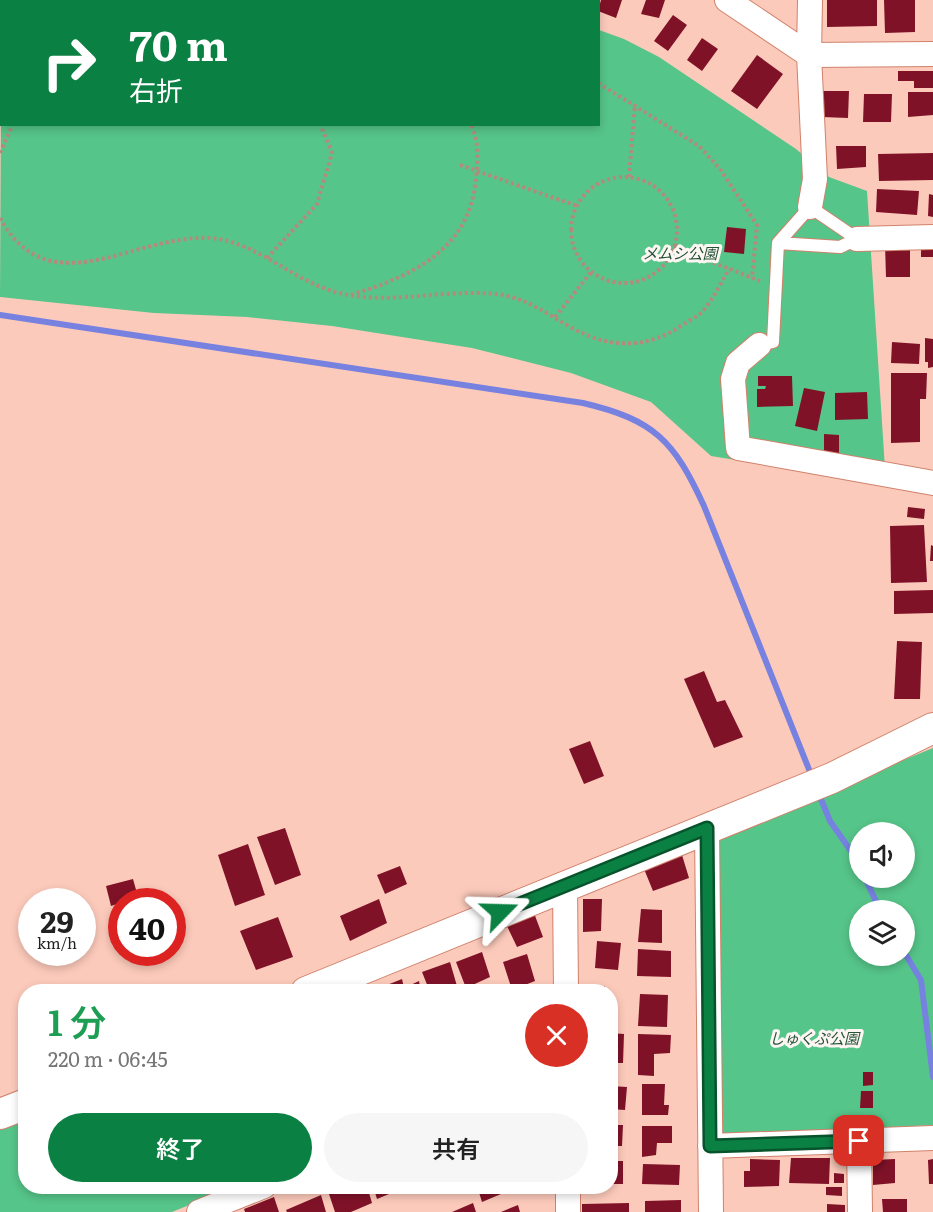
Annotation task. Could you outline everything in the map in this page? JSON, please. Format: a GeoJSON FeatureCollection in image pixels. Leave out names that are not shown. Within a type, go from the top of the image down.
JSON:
{"type":"FeatureCollection","features":[{"type":"Feature","properties":{"kind":"street"},"geometry":{"type":"LineString","coordinates":[[727,0],[809,55],[933,54]]}},
{"type":"Feature","properties":{"kind":"street"},"geometry":{"type":"LineString","coordinates":[[810,0],[809,55],[815,179],[810,207]]}},
{"type":"Feature","properties":{"kind":"street"},"geometry":{"type":"LineString","coordinates":[[857,239],[933,237]]}},
{"type":"Feature","properties":{"kind":"street"},"geometry":{"type":"LineString","coordinates":[[759,345],[738,363],[733,379],[738,448],[933,483]]}},
{"type":"Feature","properties":{"kind":"street"},"geometry":{"type":"LineString","coordinates":[[326,984],[832,778],[933,728]]}},
{"type":"Feature","properties":{"kind":"street"},"geometry":{"type":"LineString","coordinates":[[707,828],[711,1212]]}},
{"type":"Feature","properties":{"kind":"street"},"geometry":{"type":"LineString","coordinates":[[565,886],[566,984]]}},
{"type":"Feature","properties":{"kind":"street"},"geometry":{"type":"LineString","coordinates":[[0,1114],[18,1107]]}},
{"type":"Feature","properties":{"kind":"street"},"geometry":{"type":"LineString","coordinates":[[710,1146],[933,1138]]}},
{"type":"Feature","properties":{"kind":"street"},"geometry":{"type":"LineString","coordinates":[[859,1141],[860,1212]]}},
{"type":"Feature","properties":{"kind":"street"},"geometry":{"type":"LineString","coordinates":[[199,1212],[243,1194]]}},
{"type":"Feature","properties":{"kind":"street"},"geometry":{"type":"LineString","coordinates":[[568,1194],[568,1212]]}},
{"type":"Feature","properties":{"kind":"lane"},"geometry":{"type":"LineString","coordinates":[[759,345],[773,342],[778,243],[810,207],[857,239],[840,248],[778,243]]}},
{"type":"Feature","properties":{"kind":"path"},"geometry":{"type":"LineString","coordinates":[[600,84],[699,146],[720,169],[757,225],[752,278]]}},
{"type":"Feature","properties":{"kind":"path"},"geometry":{"type":"LineString","coordinates":[[629,177],[635,104]]}},
{"type":"Feature","properties":{"kind":"path"},"geometry":{"type":"LineString","coordinates":[[0,153],[12,126]]}},
{"type":"Feature","properties":{"kind":"path"},"geometry":{"type":"LineString","coordinates":[[267,258],[317,204],[332,153],[321,126]]}},
{"type":"Feature","properties":{"kind":"path"},"geometry":{"type":"LineString","coordinates":[[351,295],[392,282],[423,266],[443,250],[465,221],[475,195],[477,171],[476,135],[472,126]]}},
{"type":"Feature","properties":{"kind":"path"},"geometry":{"type":"LineString","coordinates":[[460,165],[577,206]]}},
{"type":"Feature","properties":{"kind":"path"},"geometry":{"type":"LineString","coordinates":[[629,177],[639,178],[655,186],[668,199],[675,214],[677,231],[675,247],[667,262],[654,273],[639,280],[623,283],[606,279],[592,271],[580,259],[573,242],[572,224],[577,206],[587,192],[603,181],[629,177]]}},
{"type":"Feature","properties":{"kind":"path"},"geometry":{"type":"LineString","coordinates":[[0,218],[9,235],[28,251],[48,261],[78,264],[175,241],[210,238],[245,247],[321,287],[360,298],[457,291],[499,294],[540,307],[593,339],[624,344],[651,342],[702,312],[729,269]]}},
{"type":"Feature","properties":{"kind":"path"},"geometry":{"type":"LineString","coordinates":[[675,247],[775,286]]}},
{"type":"Feature","properties":{"kind":"path"},"geometry":{"type":"LineString","coordinates":[[555,317],[592,271]]}},
{"type":"Feature","properties":{"kind":"green space","name":"メムシ公園"},"geometry":{"type":"Polygon","coordinates":[[[600,30],[624,39],[659,57],[796,149],[829,177],[867,191],[886,484],[711,456],[651,402],[571,373],[472,348],[332,326],[247,317],[154,313],[0,297],[1,126],[600,126],[600,30]]]}},
{"type":"Feature","properties":{"kind":"green space","name":"しゅくぷ公園"},"geometry":{"type":"Polygon","coordinates":[[[933,748],[933,1125],[721,1136],[717,836],[933,748]]]}},
{"type":"Feature","properties":{"kind":"green space"},"geometry":{"type":"Polygon","coordinates":[[[18,1121],[18,1194],[208,1194],[209,1197],[172,1212],[0,1212],[0,1129],[18,1121]]]}},
{"type":"Feature","properties":{"kind":"building"},"geometry":{"type":"Polygon","coordinates":[[[601,0],[622,0],[616,18],[600,12],[601,0]]]}},
{"type":"Feature","properties":{"kind":"building"},"geometry":{"type":"Polygon","coordinates":[[[646,0],[665,0],[659,18],[641,14],[646,0]]]}},
{"type":"Feature","properties":{"kind":"building"},"geometry":{"type":"Polygon","coordinates":[[[827,0],[877,0],[877,26],[827,27],[827,0]]]}},
{"type":"Feature","properties":{"kind":"building"},"geometry":{"type":"Polygon","coordinates":[[[884,0],[915,0],[915,32],[885,33],[884,0]]]}},
{"type":"Feature","properties":{"kind":"building"},"geometry":{"type":"Polygon","coordinates":[[[673,15],[687,25],[668,51],[654,41],[673,15]]]}},
{"type":"Feature","properties":{"kind":"building"},"geometry":{"type":"Polygon","coordinates":[[[702,38],[718,49],[702,71],[687,60],[702,38]]]}},
{"type":"Feature","properties":{"kind":"building"},"geometry":{"type":"Polygon","coordinates":[[[757,55],[783,74],[757,109],[731,91],[757,55]]]}},
{"type":"Feature","properties":{"kind":"building"},"geometry":{"type":"Polygon","coordinates":[[[898,71],[933,71],[933,88],[914,88],[914,81],[898,81],[898,71]]]}},
{"type":"Feature","properties":{"kind":"building"},"geometry":{"type":"Polygon","coordinates":[[[822,91],[849,91],[848,118],[822,117],[822,91]]]}},
{"type":"Feature","properties":{"kind":"building"},"geometry":{"type":"Polygon","coordinates":[[[908,92],[933,92],[933,115],[908,117],[908,92]]]}},
{"type":"Feature","properties":{"kind":"building"},"geometry":{"type":"Polygon","coordinates":[[[864,94],[892,94],[891,122],[863,122],[864,94]]]}},
{"type":"Feature","properties":{"kind":"building"},"geometry":{"type":"Polygon","coordinates":[[[836,146],[866,146],[866,167],[837,169],[836,146]]]}},
{"type":"Feature","properties":{"kind":"building"},"geometry":{"type":"Polygon","coordinates":[[[933,153],[933,180],[879,181],[878,154],[933,153]]]}},
{"type":"Feature","properties":{"kind":"building"},"geometry":{"type":"Polygon","coordinates":[[[877,189],[919,191],[917,215],[876,212],[877,189]]]}},
{"type":"Feature","properties":{"kind":"building"},"geometry":{"type":"Polygon","coordinates":[[[929,194],[933,195],[933,217],[928,216],[929,194]]]}},
{"type":"Feature","properties":{"kind":"building"},"geometry":{"type":"Polygon","coordinates":[[[727,227],[746,229],[744,254],[724,252],[727,227]]]}},
{"type":"Feature","properties":{"kind":"building"},"geometry":{"type":"Polygon","coordinates":[[[910,243],[910,277],[886,277],[885,244],[910,243]]]}},
{"type":"Feature","properties":{"kind":"building"},"geometry":{"type":"Polygon","coordinates":[[[921,243],[933,243],[933,257],[921,257],[921,243]]]}},
{"type":"Feature","properties":{"kind":"building"},"geometry":{"type":"Polygon","coordinates":[[[925,338],[933,339],[933,367],[928,368],[928,362],[925,362],[925,338]]]}},
{"type":"Feature","properties":{"kind":"building"},"geometry":{"type":"Polygon","coordinates":[[[892,342],[920,344],[919,364],[891,363],[892,342]]]}},
{"type":"Feature","properties":{"kind":"building"},"geometry":{"type":"Polygon","coordinates":[[[891,373],[927,373],[926,399],[920,399],[920,442],[891,443],[891,373]]]}},
{"type":"Feature","properties":{"kind":"building"},"geometry":{"type":"Polygon","coordinates":[[[758,376],[792,376],[793,406],[757,407],[757,389],[765,389],[766,386],[758,386],[758,376]]]}},
{"type":"Feature","properties":{"kind":"building"},"geometry":{"type":"Polygon","coordinates":[[[804,388],[825,392],[817,431],[795,426],[804,388]]]}},
{"type":"Feature","properties":{"kind":"building"},"geometry":{"type":"Polygon","coordinates":[[[867,392],[868,419],[835,420],[835,393],[867,392]]]}},
{"type":"Feature","properties":{"kind":"building"},"geometry":{"type":"Polygon","coordinates":[[[824,434],[839,435],[839,453],[824,452],[824,434]]]}},
{"type":"Feature","properties":{"kind":"building"},"geometry":{"type":"Polygon","coordinates":[[[908,507],[925,509],[924,519],[907,517],[908,507]]]}},
{"type":"Feature","properties":{"kind":"building"},"geometry":{"type":"Polygon","coordinates":[[[924,525],[927,582],[891,583],[890,526],[924,525]]]}},
{"type":"Feature","properties":{"kind":"building"},"geometry":{"type":"Polygon","coordinates":[[[931,545],[933,546],[933,561],[930,561],[931,545]]]}},
{"type":"Feature","properties":{"kind":"building"},"geometry":{"type":"Polygon","coordinates":[[[933,590],[933,613],[894,614],[894,591],[933,590]]]}},
{"type":"Feature","properties":{"kind":"building"},"geometry":{"type":"Polygon","coordinates":[[[897,641],[922,642],[920,699],[894,699],[897,641]]]}},
{"type":"Feature","properties":{"kind":"building"},"geometry":{"type":"Polygon","coordinates":[[[704,671],[717,702],[725,700],[743,737],[714,748],[684,679],[704,671]]]}},
{"type":"Feature","properties":{"kind":"building"},"geometry":{"type":"Polygon","coordinates":[[[590,741],[604,776],[584,784],[569,749],[590,741]]]}},
{"type":"Feature","properties":{"kind":"building"},"geometry":{"type":"Polygon","coordinates":[[[285,828],[301,875],[275,885],[257,837],[285,828]]]}},
{"type":"Feature","properties":{"kind":"building"},"geometry":{"type":"Polygon","coordinates":[[[248,844],[265,895],[235,906],[218,855],[248,844]]]}},
{"type":"Feature","properties":{"kind":"building"},"geometry":{"type":"Polygon","coordinates":[[[682,855],[689,878],[653,891],[644,869],[682,855]]]}},
{"type":"Feature","properties":{"kind":"building"},"geometry":{"type":"Polygon","coordinates":[[[400,866],[407,884],[385,894],[377,875],[400,866]]]}},
{"type":"Feature","properties":{"kind":"building"},"geometry":{"type":"Polygon","coordinates":[[[133,879],[136,888],[108,888],[108,894],[106,886],[133,879]]]}},
{"type":"Feature","properties":{"kind":"building"},"geometry":{"type":"Polygon","coordinates":[[[379,899],[387,923],[350,941],[340,916],[379,899]]]}},
{"type":"Feature","properties":{"kind":"building"},"geometry":{"type":"Polygon","coordinates":[[[583,899],[602,899],[601,931],[583,932],[583,899]]]}},
{"type":"Feature","properties":{"kind":"building"},"geometry":{"type":"Polygon","coordinates":[[[641,909],[662,910],[662,943],[638,942],[641,909]]]}},
{"type":"Feature","properties":{"kind":"building"},"geometry":{"type":"Polygon","coordinates":[[[534,913],[543,937],[517,947],[506,924],[534,913]]]}},
{"type":"Feature","properties":{"kind":"building"},"geometry":{"type":"Polygon","coordinates":[[[278,917],[293,957],[256,970],[240,931],[278,917]]]}},
{"type":"Feature","properties":{"kind":"building"},"geometry":{"type":"Polygon","coordinates":[[[597,941],[621,943],[618,970],[595,968],[597,941]]]}},
{"type":"Feature","properties":{"kind":"building"},"geometry":{"type":"Polygon","coordinates":[[[638,949],[671,951],[671,977],[637,976],[638,949]]]}},
{"type":"Feature","properties":{"kind":"building"},"geometry":{"type":"Polygon","coordinates":[[[482,952],[490,977],[475,984],[464,984],[456,962],[482,952]]]}},
{"type":"Feature","properties":{"kind":"building"},"geometry":{"type":"Polygon","coordinates":[[[527,954],[535,981],[527,984],[510,984],[503,962],[527,954]]]}},
{"type":"Feature","properties":{"kind":"building"},"geometry":{"type":"Polygon","coordinates":[[[450,962],[456,984],[427,984],[422,972],[450,962]]]}},
{"type":"Feature","properties":{"kind":"building"},"geometry":{"type":"Polygon","coordinates":[[[402,979],[403,984],[390,984],[402,979]]]}},
{"type":"Feature","properties":{"kind":"building"},"geometry":{"type":"Polygon","coordinates":[[[640,994],[668,995],[667,1027],[638,1026],[640,994]]]}},
{"type":"Feature","properties":{"kind":"building"},"geometry":{"type":"Polygon","coordinates":[[[618,1034],[624,1034],[623,1063],[618,1063],[618,1034]]]}},
{"type":"Feature","properties":{"kind":"building"},"geometry":{"type":"Polygon","coordinates":[[[638,1034],[671,1035],[670,1053],[654,1054],[654,1076],[638,1075],[638,1034]]]}},
{"type":"Feature","properties":{"kind":"building"},"geometry":{"type":"Polygon","coordinates":[[[863,1072],[873,1072],[873,1085],[863,1086],[863,1072]]]}},
{"type":"Feature","properties":{"kind":"building"},"geometry":{"type":"Polygon","coordinates":[[[642,1084],[665,1084],[664,1105],[669,1105],[668,1115],[642,1115],[642,1084]]]}},
{"type":"Feature","properties":{"kind":"building"},"geometry":{"type":"Polygon","coordinates":[[[618,1086],[627,1087],[625,1110],[618,1110],[618,1086]]]}},
{"type":"Feature","properties":{"kind":"building"},"geometry":{"type":"Polygon","coordinates":[[[861,1091],[873,1091],[873,1108],[860,1108],[861,1091]]]}},
{"type":"Feature","properties":{"kind":"building"},"geometry":{"type":"Polygon","coordinates":[[[618,1125],[623,1125],[622,1146],[618,1146],[618,1125]]]}},
{"type":"Feature","properties":{"kind":"building"},"geometry":{"type":"Polygon","coordinates":[[[642,1126],[672,1126],[672,1143],[657,1143],[656,1155],[642,1157],[642,1126]]]}},
{"type":"Feature","properties":{"kind":"building"},"geometry":{"type":"Polygon","coordinates":[[[791,1158],[830,1158],[829,1184],[789,1183],[791,1158]]]}},
{"type":"Feature","properties":{"kind":"building"},"geometry":{"type":"Polygon","coordinates":[[[750,1159],[780,1160],[779,1186],[744,1187],[744,1171],[750,1171],[750,1159]]]}},
{"type":"Feature","properties":{"kind":"building"},"geometry":{"type":"Polygon","coordinates":[[[895,1159],[895,1183],[873,1185],[873,1160],[895,1159]]]}},
{"type":"Feature","properties":{"kind":"building"},"geometry":{"type":"Polygon","coordinates":[[[933,1159],[933,1184],[929,1184],[928,1160],[933,1159]]]}},
{"type":"Feature","properties":{"kind":"building"},"geometry":{"type":"Polygon","coordinates":[[[618,1161],[623,1161],[623,1184],[618,1184],[618,1161]]]}},
{"type":"Feature","properties":{"kind":"building"},"geometry":{"type":"Polygon","coordinates":[[[643,1164],[680,1165],[679,1185],[642,1184],[643,1164]]]}},
{"type":"Feature","properties":{"kind":"building"},"geometry":{"type":"Polygon","coordinates":[[[834,1173],[844,1174],[844,1183],[834,1183],[834,1173]]]}},
{"type":"Feature","properties":{"kind":"building"},"geometry":{"type":"Polygon","coordinates":[[[826,1187],[842,1187],[842,1196],[826,1195],[826,1187]]]}},
{"type":"Feature","properties":{"kind":"building"},"geometry":{"type":"Polygon","coordinates":[[[329,1194],[369,1194],[372,1203],[351,1212],[335,1212],[329,1194]]]}},
{"type":"Feature","properties":{"kind":"building"},"geometry":{"type":"Polygon","coordinates":[[[375,1194],[389,1194],[377,1199],[375,1194]]]}},
{"type":"Feature","properties":{"kind":"building"},"geometry":{"type":"Polygon","coordinates":[[[480,1194],[501,1194],[482,1202],[480,1194]]]}},
{"type":"Feature","properties":{"kind":"building"},"geometry":{"type":"Polygon","coordinates":[[[321,1195],[326,1212],[287,1212],[286,1210],[321,1195]]]}},
{"type":"Feature","properties":{"kind":"building"},"geometry":{"type":"Polygon","coordinates":[[[274,1197],[279,1212],[245,1212],[244,1209],[274,1197]]]}},
{"type":"Feature","properties":{"kind":"building"},"geometry":{"type":"Polygon","coordinates":[[[882,1199],[907,1199],[907,1212],[883,1212],[882,1199]]]}},
{"type":"Feature","properties":{"kind":"building"},"geometry":{"type":"Polygon","coordinates":[[[681,1200],[681,1212],[645,1212],[645,1201],[681,1200]]]}},
{"type":"Feature","properties":{"kind":"building"},"geometry":{"type":"Polygon","coordinates":[[[473,1203],[476,1212],[452,1212],[473,1203]]]}},
{"type":"Feature","properties":{"kind":"building"},"geometry":{"type":"Polygon","coordinates":[[[629,1203],[629,1212],[582,1212],[582,1204],[629,1203]]]}},
{"type":"Feature","properties":{"kind":"building"},"geometry":{"type":"Polygon","coordinates":[[[827,1204],[845,1205],[845,1212],[827,1212],[827,1204]]]}},
{"type":"Feature","properties":{"kind":"building"},"geometry":{"type":"Polygon","coordinates":[[[518,1205],[520,1212],[501,1212],[518,1205]]]}},
{"type":"Feature","properties":{"kind":"waterway"},"geometry":{"type":"LineString","coordinates":[[0,315],[583,403],[628,417],[645,426],[672,449],[704,506],[812,777]]}},
{"type":"Feature","properties":{"kind":"waterway"},"geometry":{"type":"LineString","coordinates":[[818,792],[830,821],[849,848]]}},
{"type":"Feature","properties":{"kind":"waterway"},"geometry":{"type":"LineString","coordinates":[[870,888],[875,900]]}},
{"type":"Feature","properties":{"kind":"waterway"},"geometry":{"type":"LineString","coordinates":[[912,966],[921,980],[933,1077]]}},
{"type":"Feature","properties":{"kind":"route"},"geometry":{"type":"LineString","coordinates":[[500,912],[707,828],[710,1146],[859,1141]]}}]}
